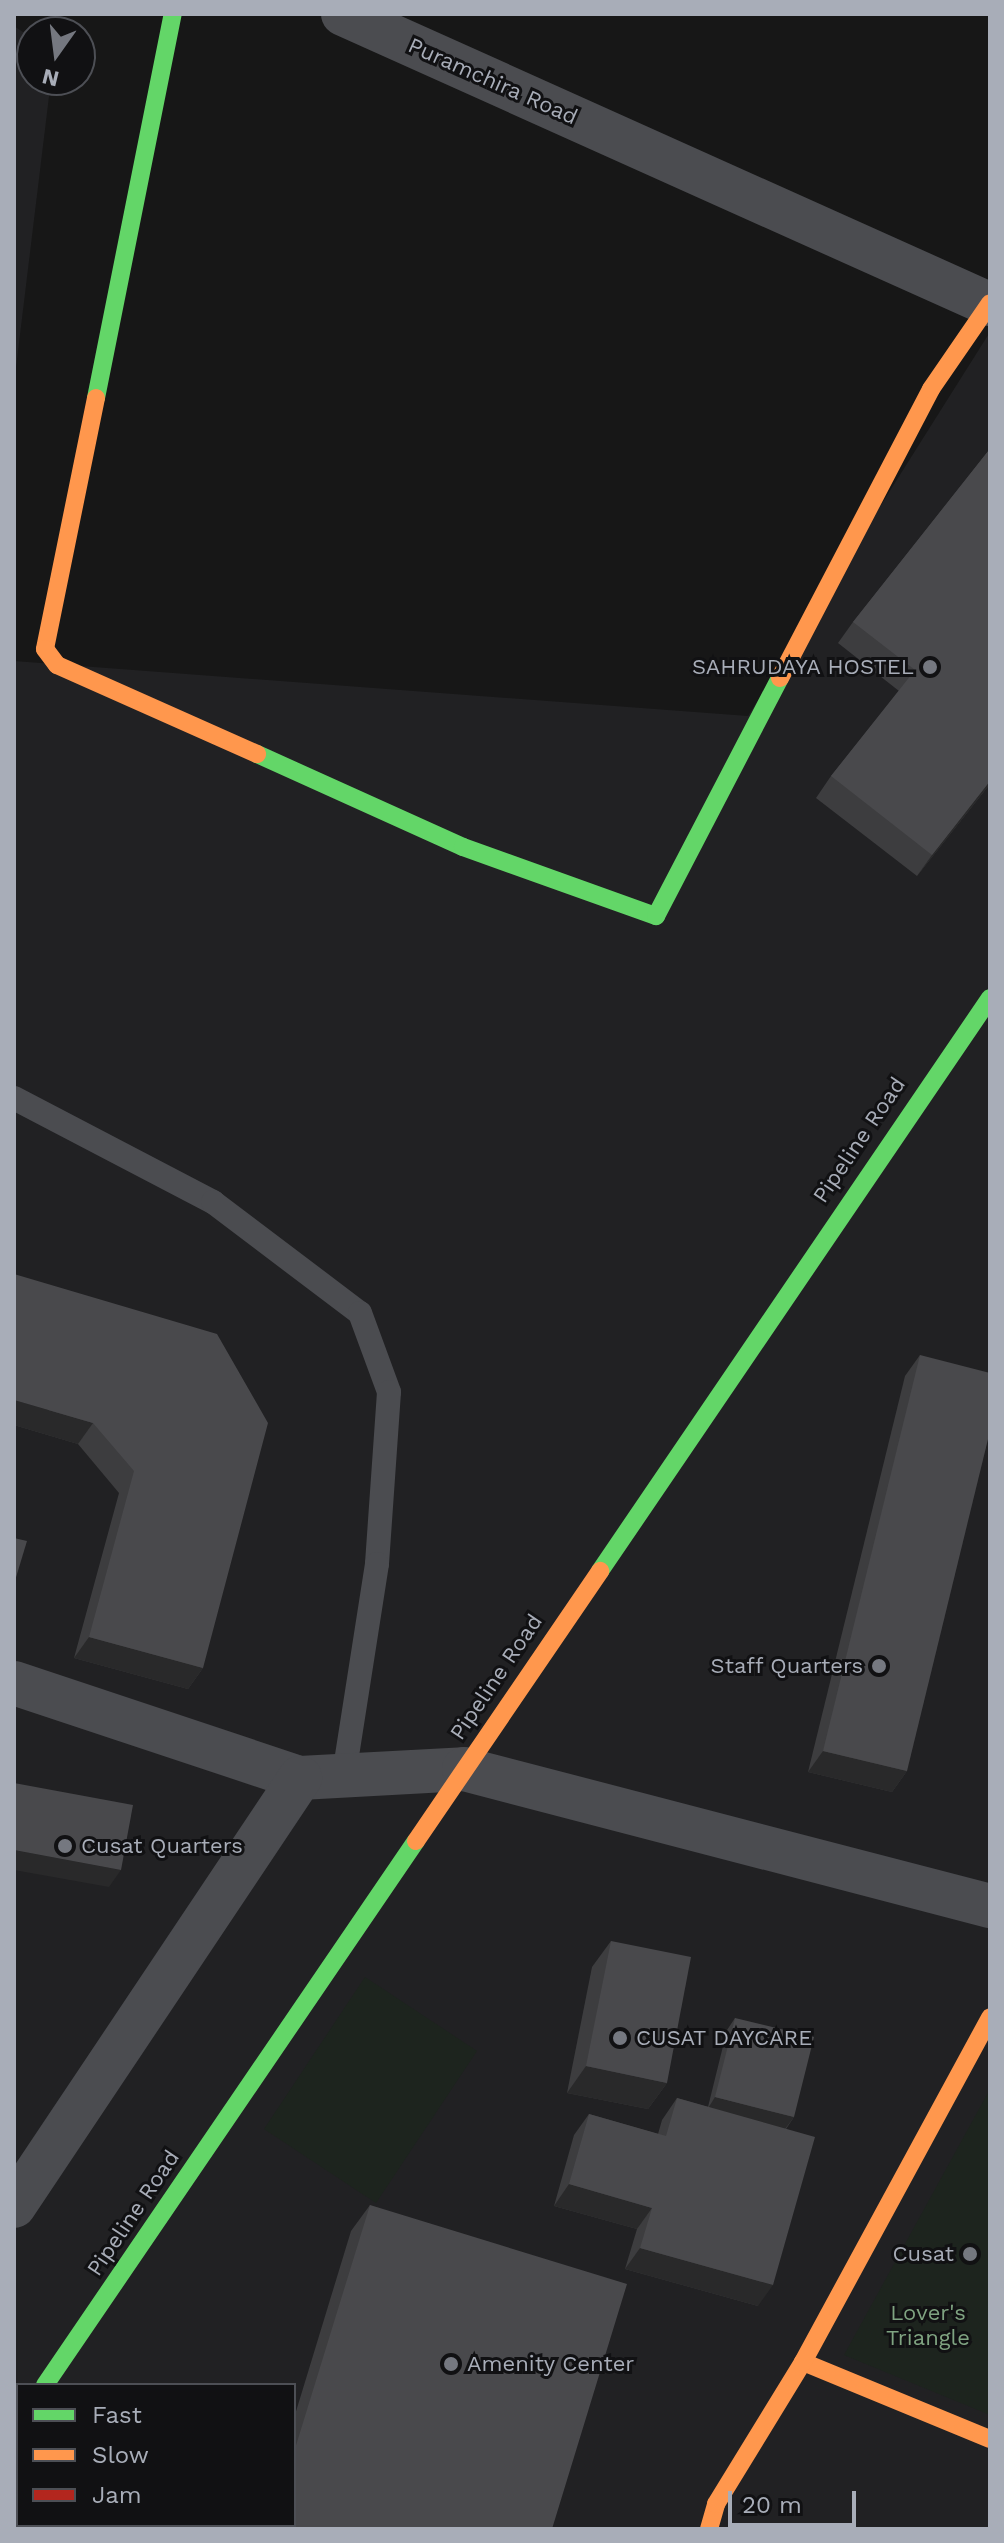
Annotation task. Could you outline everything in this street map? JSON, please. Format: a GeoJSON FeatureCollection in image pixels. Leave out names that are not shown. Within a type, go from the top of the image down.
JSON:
{"type":"FeatureCollection","features":[{"type":"Feature","properties":{"kind":"street"},"geometry":{"type":"LineString","coordinates":[[173,14],[45,649],[57,665],[463,847],[656,916],[931,389],[989,303]]}},
{"type":"Feature","properties":{"kind":"street","name":"Puramchira Road"},"geometry":{"type":"LineString","coordinates":[[343,14],[989,303]]}},
{"type":"Feature","properties":{"kind":"street","name":"Pipeline Road"},"geometry":{"type":"LineString","coordinates":[[46,2383],[990,998]]}},
{"type":"Feature","properties":{"kind":"street"},"geometry":{"type":"LineString","coordinates":[[14,1683],[300,1778],[343,1780],[464,1769],[990,1906]]}},
{"type":"Feature","properties":{"kind":"street"},"geometry":{"type":"LineString","coordinates":[[14,2206],[300,1778]]}},
{"type":"Feature","properties":{"kind":"street"},"geometry":{"type":"LineString","coordinates":[[709,2529],[716,2504],[803,2362],[990,2017]]}},
{"type":"Feature","properties":{"kind":"street"},"geometry":{"type":"LineString","coordinates":[[803,2362],[990,2439]]}},
{"type":"Feature","properties":{"kind":"lane"},"geometry":{"type":"LineString","coordinates":[[14,1098],[213,1202],[360,1313],[389,1392],[377,1564],[343,1780]]}},
{"type":"Feature","properties":{"kind":"shaded area"},"geometry":{"type":"Polygon","coordinates":[[[14,26],[16,96],[49,96],[14,384],[14,26]]]}},
{"type":"Feature","properties":{"kind":"shaded area"},"geometry":{"type":"Polygon","coordinates":[[[990,332],[990,2529],[14,2529],[14,661],[748,716],[990,332]]]}},
{"type":"Feature","properties":{"kind":"green space"},"geometry":{"type":"Polygon","coordinates":[[[365,1977],[477,2051],[376,2203],[264,2129],[365,1977]]]}},
{"type":"Feature","properties":{"kind":"green space","name":"Lover's Triangle"},"geometry":{"type":"Polygon","coordinates":[[[990,2089],[990,2415],[844,2355],[990,2089]]]}},
{"type":"Feature","properties":{"kind":"building","name":"SAHRUDAYA HOSTEL"},"geometry":{"type":"Polygon","coordinates":[[[989,450],[990,781],[932,855],[831,776],[915,670],[853,622],[989,450]]]}},
{"type":"Feature","properties":{"kind":"building"},"geometry":{"type":"Polygon","coordinates":[[[14,1274],[217,1334],[268,1423],[203,1668],[89,1637],[134,1471],[93,1423],[14,1400],[14,1274]]]}},
{"type":"Feature","properties":{"kind":"building","name":"Staff Quarters"},"geometry":{"type":"Polygon","coordinates":[[[920,1355],[990,1373],[990,1431],[907,1771],[823,1751],[920,1355]]]}},
{"type":"Feature","properties":{"kind":"building"},"geometry":{"type":"Polygon","coordinates":[[[14,1538],[27,1541],[14,1584],[14,1538]]]}},
{"type":"Feature","properties":{"kind":"building","name":"Cusat Quarters"},"geometry":{"type":"Polygon","coordinates":[[[14,1783],[133,1805],[121,1870],[14,1850],[14,1783]]]}},
{"type":"Feature","properties":{"kind":"building","name":"CUSAT DAYCARE"},"geometry":{"type":"Polygon","coordinates":[[[611,1941],[691,1957],[667,2083],[586,2066],[611,1941]]]}},
{"type":"Feature","properties":{"kind":"building"},"geometry":{"type":"Polygon","coordinates":[[[735,2018],[814,2037],[794,2117],[715,2097],[735,2018]]]}},
{"type":"Feature","properties":{"kind":"building"},"geometry":{"type":"Polygon","coordinates":[[[677,2098],[815,2137],[773,2285],[640,2248],[652,2208],[569,2184],[589,2114],[666,2136],[677,2098]]]}},
{"type":"Feature","properties":{"kind":"building","name":"Amenity Center"},"geometry":{"type":"Polygon","coordinates":[[[370,2205],[627,2284],[552,2529],[270,2529],[296,2527],[296,2446],[370,2205]]]}},
{"type":"Feature","properties":{"kind":"traffic: fast"},"geometry":{"type":"LineString","coordinates":[[96,398],[173,14]]}},
{"type":"Feature","properties":{"kind":"traffic: fast"},"geometry":{"type":"LineString","coordinates":[[257,754],[463,847],[656,916],[780,678]]}},
{"type":"Feature","properties":{"kind":"traffic: fast"},"geometry":{"type":"LineString","coordinates":[[600,1571],[990,998]]}},
{"type":"Feature","properties":{"kind":"traffic: fast"},"geometry":{"type":"LineString","coordinates":[[46,2383],[416,1841]]}},
{"type":"Feature","properties":{"kind":"traffic: slow"},"geometry":{"type":"LineString","coordinates":[[780,678],[931,389],[990,303]]}},
{"type":"Feature","properties":{"kind":"traffic: slow"},"geometry":{"type":"LineString","coordinates":[[96,398],[45,649],[57,665],[257,754]]}},
{"type":"Feature","properties":{"kind":"traffic: slow"},"geometry":{"type":"LineString","coordinates":[[416,1841],[600,1571]]}},
{"type":"Feature","properties":{"kind":"traffic: slow"},"geometry":{"type":"LineString","coordinates":[[709,2529],[716,2504],[803,2362],[990,2017]]}},
{"type":"Feature","properties":{"kind":"traffic: slow"},"geometry":{"type":"LineString","coordinates":[[803,2362],[990,2439]]}},
{"type":"Feature","properties":{"kind":"place","name":"SAHRUDAYA HOSTEL"},"geometry":{"type":"Point","coordinates":[930,667]}},
{"type":"Feature","properties":{"kind":"place","name":"Staff Quarters"},"geometry":{"type":"Point","coordinates":[879,1666]}},
{"type":"Feature","properties":{"kind":"place","name":"Cusat Quarters"},"geometry":{"type":"Point","coordinates":[65,1846]}},
{"type":"Feature","properties":{"kind":"place","name":"CUSAT DAYCARE"},"geometry":{"type":"Point","coordinates":[620,2038]}},
{"type":"Feature","properties":{"kind":"place","name":"Cusat"},"geometry":{"type":"Point","coordinates":[970,2254]}},
{"type":"Feature","properties":{"kind":"place","name":"Amenity Center"},"geometry":{"type":"Point","coordinates":[451,2364]}}]}
